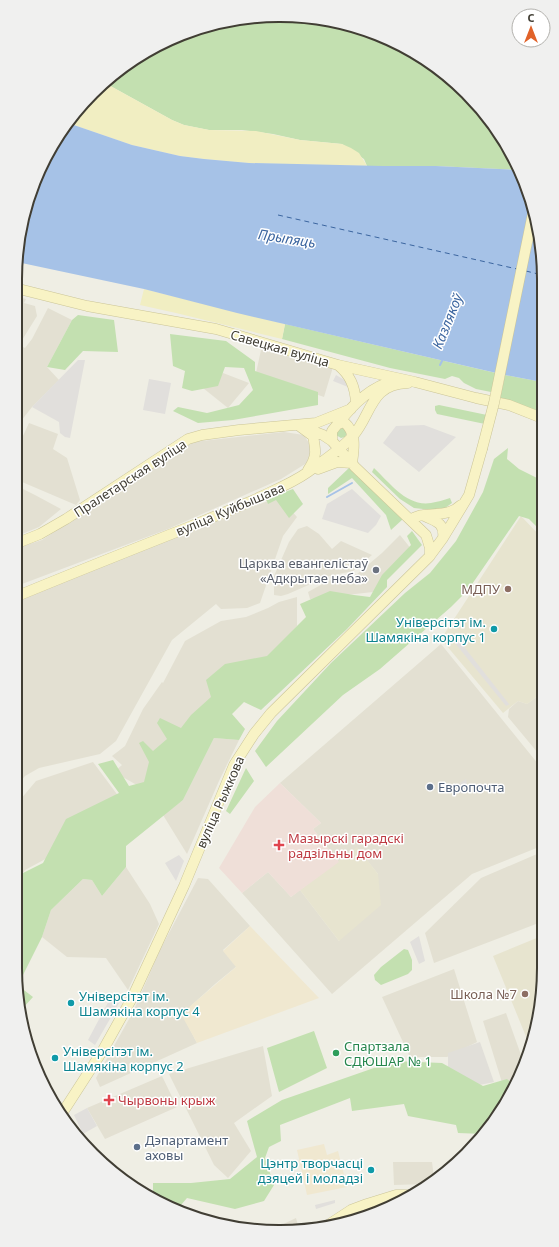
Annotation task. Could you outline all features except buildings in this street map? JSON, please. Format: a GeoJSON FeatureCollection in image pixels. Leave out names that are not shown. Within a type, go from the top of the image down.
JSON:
{"type":"FeatureCollection","features":[{"type":"Feature","properties":{"kind":"main road","name":"вуліца Рыжкова"},"geometry":{"type":"LineString","coordinates":[[64,1110],[103,1050],[132,998],[184,886],[234,766],[254,734],[272,713],[430,556],[444,538],[469,495],[494,403],[531,224]]}},
{"type":"Feature","properties":{"kind":"main road","name":"Савецкая вуліца"},"geometry":{"type":"LineString","coordinates":[[22,290],[87,306],[216,329],[338,365],[509,405],[537,416]]}},
{"type":"Feature","properties":{"kind":"main road"},"geometry":{"type":"LineString","coordinates":[[338,365],[346,372],[350,379],[355,393],[353,406]]}},
{"type":"Feature","properties":{"kind":"main road"},"geometry":{"type":"LineString","coordinates":[[367,372],[375,383],[374,400]]}},
{"type":"Feature","properties":{"kind":"main road"},"geometry":{"type":"LineString","coordinates":[[335,445],[332,431],[353,406],[375,388],[397,380],[415,382]]}},
{"type":"Feature","properties":{"kind":"main road","name":"вуліца Куйбышава"},"geometry":{"type":"LineString","coordinates":[[22,594],[213,518],[284,486],[306,473],[335,445],[353,436],[374,400],[382,392],[391,386],[415,382]]}},
{"type":"Feature","properties":{"kind":"main road","name":"Пралетарская вуліца"},"geometry":{"type":"LineString","coordinates":[[22,541],[40,534],[66,519],[188,439],[202,435],[238,430],[316,423],[353,406]]}},
{"type":"Feature","properties":{"kind":"main road"},"geometry":{"type":"LineString","coordinates":[[306,473],[337,462],[352,464],[353,436],[350,427],[344,422],[338,424]]}},
{"type":"Feature","properties":{"kind":"main road"},"geometry":{"type":"LineString","coordinates":[[298,425],[313,436],[315,446],[315,460],[306,473]]}},
{"type":"Feature","properties":{"kind":"main road","name":"Пралетарская вуліца"},"geometry":{"type":"LineString","coordinates":[[298,425],[323,435],[335,445],[352,464],[410,519]]}},
{"type":"Feature","properties":{"kind":"main road"},"geometry":{"type":"LineString","coordinates":[[410,519],[422,515],[446,514],[456,510],[469,495]]}},
{"type":"Feature","properties":{"kind":"main road"},"geometry":{"type":"LineString","coordinates":[[410,519],[444,538],[444,531],[439,523],[422,515]]}},
{"type":"Feature","properties":{"kind":"main road"},"geometry":{"type":"LineString","coordinates":[[410,519],[426,535],[430,548],[430,556]]}},
{"type":"Feature","properties":{"kind":"main road"},"geometry":{"type":"LineString","coordinates":[[339,1218],[356,1208],[399,1195]]}},
{"type":"Feature","properties":{"kind":"shaded area"},"geometry":{"type":"Polygon","coordinates":[[[22,298],[26,299],[24,303],[35,306],[37,316],[22,340],[22,298]]]}},
{"type":"Feature","properties":{"kind":"shaded area"},"geometry":{"type":"Polygon","coordinates":[[[48,308],[72,320],[47,367],[59,380],[32,407],[22,420],[22,346],[25,348],[32,339],[48,308]]]}},
{"type":"Feature","properties":{"kind":"shaded area"},"geometry":{"type":"Polygon","coordinates":[[[261,350],[333,367],[324,397],[256,373],[261,350]]]}},
{"type":"Feature","properties":{"kind":"shaded area"},"geometry":{"type":"Polygon","coordinates":[[[78,360],[85,360],[70,438],[65,437],[60,433],[59,422],[32,407],[78,360]]]}},
{"type":"Feature","properties":{"kind":"shaded area"},"geometry":{"type":"Polygon","coordinates":[[[223,373],[249,383],[228,408],[203,388],[223,373]]]}},
{"type":"Feature","properties":{"kind":"shaded area"},"geometry":{"type":"Polygon","coordinates":[[[336,375],[348,382],[348,387],[333,381],[336,375]]]}},
{"type":"Feature","properties":{"kind":"shaded area"},"geometry":{"type":"Polygon","coordinates":[[[149,379],[171,383],[165,414],[143,410],[149,379]]]}},
{"type":"Feature","properties":{"kind":"shaded area"},"geometry":{"type":"Polygon","coordinates":[[[29,423],[58,434],[53,449],[67,458],[80,500],[76,505],[22,482],[22,438],[29,423]]]}},
{"type":"Feature","properties":{"kind":"shaded area"},"geometry":{"type":"Polygon","coordinates":[[[424,425],[456,437],[419,472],[383,443],[396,426],[424,425]]]}},
{"type":"Feature","properties":{"kind":"shaded area"},"geometry":{"type":"Polygon","coordinates":[[[284,432],[304,435],[310,445],[310,461],[281,479],[168,529],[22,584],[22,547],[42,540],[193,442],[284,432]]]}},
{"type":"Feature","properties":{"kind":"shaded area"},"geometry":{"type":"Polygon","coordinates":[[[22,488],[61,509],[39,527],[22,534],[22,488]]]}},
{"type":"Feature","properties":{"kind":"shaded area"},"geometry":{"type":"Polygon","coordinates":[[[352,489],[381,516],[376,525],[368,533],[322,519],[327,504],[352,489]]]}},
{"type":"Feature","properties":{"kind":"shaded area"},"geometry":{"type":"Polygon","coordinates":[[[279,497],[297,517],[283,536],[260,603],[247,608],[221,609],[216,604],[172,640],[116,741],[100,754],[39,768],[25,776],[22,780],[22,600],[129,553],[279,497]]]}},
{"type":"Feature","properties":{"kind":"shaded area","name":"МДПУ"},"geometry":{"type":"Polygon","coordinates":[[[521,516],[537,533],[537,696],[527,704],[518,701],[503,713],[441,639],[521,516]]]}},
{"type":"Feature","properties":{"kind":"shaded area"},"geometry":{"type":"Polygon","coordinates":[[[307,526],[319,534],[332,549],[341,541],[372,555],[353,571],[329,576],[288,594],[281,596],[274,595],[274,576],[289,542],[298,529],[307,526]]]}},
{"type":"Feature","properties":{"kind":"shaded area"},"geometry":{"type":"Polygon","coordinates":[[[400,535],[412,550],[373,592],[310,599],[308,592],[328,581],[357,574],[382,553],[400,535]]]}},
{"type":"Feature","properties":{"kind":"shaded area"},"geometry":{"type":"Polygon","coordinates":[[[297,597],[297,626],[149,792],[114,772],[122,765],[112,756],[125,746],[143,709],[162,682],[163,683],[185,641],[221,621],[246,617],[279,602],[297,597]]]}},
{"type":"Feature","properties":{"kind":"shaded area"},"geometry":{"type":"Polygon","coordinates":[[[454,634],[510,704],[506,706],[450,637],[454,634]]]}},
{"type":"Feature","properties":{"kind":"shaded area"},"geometry":{"type":"Polygon","coordinates":[[[441,644],[537,763],[537,848],[472,874],[332,994],[242,893],[268,872],[291,897],[300,890],[339,941],[378,874],[357,848],[339,862],[313,829],[321,823],[280,783],[441,644]]]}},
{"type":"Feature","properties":{"kind":"shaded area"},"geometry":{"type":"Polygon","coordinates":[[[537,696],[537,752],[508,717],[509,709],[518,701],[527,704],[537,696]]]}},
{"type":"Feature","properties":{"kind":"shaded area"},"geometry":{"type":"Polygon","coordinates":[[[214,738],[239,740],[187,854],[163,815],[183,800],[214,738]]]}},
{"type":"Feature","properties":{"kind":"shaded area"},"geometry":{"type":"Polygon","coordinates":[[[93,762],[131,813],[25,870],[22,874],[22,798],[36,781],[93,762]]]}},
{"type":"Feature","properties":{"kind":"shaded area"},"geometry":{"type":"Polygon","coordinates":[[[466,779],[468,788],[461,794],[456,786],[466,779]]]}},
{"type":"Feature","properties":{"kind":"shaded area","name":"Мазырскі гарадскі радзільны дом"},"geometry":{"type":"Polygon","coordinates":[[[280,783],[321,823],[313,829],[339,862],[291,897],[268,872],[242,893],[219,868],[255,807],[280,783]]]}},
{"type":"Feature","properties":{"kind":"shaded area"},"geometry":{"type":"Polygon","coordinates":[[[357,847],[378,874],[381,905],[339,941],[300,890],[357,847]]]}},
{"type":"Feature","properties":{"kind":"shaded area"},"geometry":{"type":"Polygon","coordinates":[[[537,854],[537,924],[434,963],[425,933],[481,878],[537,854]]]}},
{"type":"Feature","properties":{"kind":"shaded area"},"geometry":{"type":"Polygon","coordinates":[[[179,855],[184,861],[176,881],[165,863],[179,855]]]}},
{"type":"Feature","properties":{"kind":"shaded area"},"geometry":{"type":"Polygon","coordinates":[[[126,867],[150,904],[159,924],[128,990],[106,958],[67,957],[42,937],[51,910],[83,879],[92,880],[102,896],[126,867]]]}},
{"type":"Feature","properties":{"kind":"shaded area"},"geometry":{"type":"Polygon","coordinates":[[[198,878],[208,879],[250,926],[223,950],[237,966],[182,1014],[197,1043],[100,1087],[96,1078],[133,1012],[160,950],[198,878]]]}},
{"type":"Feature","properties":{"kind":"shaded area"},"geometry":{"type":"Polygon","coordinates":[[[250,926],[319,998],[197,1043],[181,1014],[236,967],[223,951],[250,926]]]}},
{"type":"Feature","properties":{"kind":"shaded area"},"geometry":{"type":"Polygon","coordinates":[[[419,936],[425,961],[419,964],[410,942],[419,936]]]}},
{"type":"Feature","properties":{"kind":"shaded area","name":"Школа №7"},"geometry":{"type":"Polygon","coordinates":[[[537,938],[535,1001],[527,1038],[493,956],[537,938]]]}},
{"type":"Feature","properties":{"kind":"shaded area"},"geometry":{"type":"Polygon","coordinates":[[[454,969],[477,1042],[447,1057],[410,1057],[382,997],[454,969]]]}},
{"type":"Feature","properties":{"kind":"shaded area"},"geometry":{"type":"Polygon","coordinates":[[[113,993],[122,998],[95,1045],[88,1040],[113,993]]]}},
{"type":"Feature","properties":{"kind":"shaded area"},"geometry":{"type":"Polygon","coordinates":[[[506,1013],[521,1055],[507,1088],[504,1089],[483,1021],[506,1013]]]}},
{"type":"Feature","properties":{"kind":"shaded area"},"geometry":{"type":"Polygon","coordinates":[[[480,1042],[494,1082],[465,1088],[448,1080],[448,1053],[480,1042]]]}},
{"type":"Feature","properties":{"kind":"shaded area"},"geometry":{"type":"Polygon","coordinates":[[[263,1046],[272,1096],[234,1123],[251,1151],[228,1178],[214,1165],[169,1074],[263,1046]]]}},
{"type":"Feature","properties":{"kind":"shaded area"},"geometry":{"type":"Polygon","coordinates":[[[162,1076],[177,1107],[105,1139],[87,1108],[162,1076]]]}},
{"type":"Feature","properties":{"kind":"shaded area"},"geometry":{"type":"Polygon","coordinates":[[[87,1108],[97,1126],[83,1134],[74,1115],[87,1108]]]}},
{"type":"Feature","properties":{"kind":"shaded area"},"geometry":{"type":"Polygon","coordinates":[[[324,1144],[327,1155],[338,1151],[347,1187],[307,1195],[297,1150],[324,1144]]]}},
{"type":"Feature","properties":{"kind":"shaded area"},"geometry":{"type":"Polygon","coordinates":[[[393,1162],[432,1162],[433,1174],[423,1182],[419,1184],[394,1185],[393,1162]]]}},
{"type":"Feature","properties":{"kind":"shaded area"},"geometry":{"type":"Polygon","coordinates":[[[335,1200],[335,1203],[316,1209],[315,1205],[335,1200]]]}},
{"type":"Feature","properties":{"kind":"shaded area"},"geometry":{"type":"Polygon","coordinates":[[[296,1218],[298,1224],[296,1224],[281,1225],[296,1218]]]}},
{"type":"Feature","properties":{"kind":"green space"},"geometry":{"type":"Polygon","coordinates":[[[280,22],[313,24],[362,36],[408,56],[423,65],[462,97],[494,136],[512,170],[436,166],[367,166],[364,159],[342,144],[300,140],[273,134],[242,130],[209,130],[184,125],[172,120],[110,86],[136,65],[151,56],[181,42],[213,31],[246,24],[280,22]]]}},
{"type":"Feature","properties":{"kind":"green space"},"geometry":{"type":"Polygon","coordinates":[[[78,315],[114,320],[118,352],[83,351],[65,370],[47,367],[72,320],[78,315]]]}},
{"type":"Feature","properties":{"kind":"green space"},"geometry":{"type":"Polygon","coordinates":[[[285,324],[496,373],[491,392],[476,389],[464,383],[459,378],[452,376],[445,379],[390,368],[282,339],[285,324]]]}},
{"type":"Feature","properties":{"kind":"green space"},"geometry":{"type":"Polygon","coordinates":[[[170,334],[226,341],[255,362],[255,371],[318,392],[318,405],[233,420],[198,423],[173,411],[178,407],[207,413],[239,405],[253,390],[244,368],[225,367],[218,386],[192,391],[182,388],[185,371],[173,366],[170,334]]]}},
{"type":"Feature","properties":{"kind":"green space"},"geometry":{"type":"Polygon","coordinates":[[[505,375],[537,381],[537,410],[500,399],[505,375]]]}},
{"type":"Feature","properties":{"kind":"green space"},"geometry":{"type":"Polygon","coordinates":[[[439,405],[487,415],[485,424],[437,414],[435,406],[439,405]]]}},
{"type":"Feature","properties":{"kind":"green space"},"geometry":{"type":"Polygon","coordinates":[[[342,426],[347,433],[345,437],[341,438],[336,435],[336,430],[342,426]]]}},
{"type":"Feature","properties":{"kind":"green space"},"geometry":{"type":"Polygon","coordinates":[[[508,448],[507,459],[519,469],[537,478],[537,527],[529,519],[519,516],[468,590],[451,607],[380,669],[343,695],[266,767],[255,751],[277,721],[331,663],[405,593],[430,573],[456,541],[483,492],[494,459],[508,448]]]}},
{"type":"Feature","properties":{"kind":"green space"},"geometry":{"type":"Polygon","coordinates":[[[350,467],[403,519],[391,530],[386,515],[352,478],[328,494],[328,488],[350,467]]]}},
{"type":"Feature","properties":{"kind":"green space"},"geometry":{"type":"Polygon","coordinates":[[[374,468],[393,487],[407,498],[422,503],[431,503],[450,498],[452,503],[445,508],[432,510],[414,508],[400,499],[372,472],[374,468]]]}},
{"type":"Feature","properties":{"kind":"green space"},"geometry":{"type":"Polygon","coordinates":[[[293,489],[303,504],[289,518],[276,500],[268,504],[266,499],[293,489]]]}},
{"type":"Feature","properties":{"kind":"green space"},"geometry":{"type":"Polygon","coordinates":[[[412,531],[422,545],[387,580],[387,587],[347,629],[261,710],[244,702],[232,714],[245,729],[239,740],[214,738],[183,800],[126,846],[126,867],[102,896],[92,880],[83,879],[51,910],[42,937],[22,976],[22,874],[43,863],[66,819],[119,793],[98,764],[113,760],[129,786],[144,782],[149,762],[139,743],[143,741],[153,751],[167,739],[157,723],[160,718],[181,728],[191,715],[211,697],[206,680],[225,664],[267,656],[306,617],[300,604],[330,591],[370,597],[382,575],[411,545],[407,536],[412,531]]]}},
{"type":"Feature","properties":{"kind":"green space"},"geometry":{"type":"Polygon","coordinates":[[[246,768],[254,781],[230,814],[226,811],[246,768]]]}},
{"type":"Feature","properties":{"kind":"green space"},"geometry":{"type":"Polygon","coordinates":[[[404,949],[408,950],[412,960],[412,970],[408,974],[381,985],[375,980],[374,975],[381,967],[404,949]]]}},
{"type":"Feature","properties":{"kind":"green space"},"geometry":{"type":"Polygon","coordinates":[[[23,990],[33,997],[25,1006],[23,990]]]}},
{"type":"Feature","properties":{"kind":"green space"},"geometry":{"type":"Polygon","coordinates":[[[314,1031],[327,1068],[279,1092],[267,1048],[314,1031]]]}},
{"type":"Feature","properties":{"kind":"green space"},"geometry":{"type":"Polygon","coordinates":[[[394,1061],[442,1063],[483,1086],[507,1079],[510,1081],[494,1111],[476,1134],[458,1133],[456,1125],[408,1116],[404,1104],[352,1111],[350,1098],[280,1125],[281,1141],[269,1147],[265,1158],[274,1185],[264,1201],[235,1209],[187,1198],[181,1205],[153,1192],[153,1183],[191,1183],[230,1179],[257,1157],[247,1121],[282,1100],[394,1061]]]}},
{"type":"Feature","properties":{"kind":"sand"},"geometry":{"type":"Polygon","coordinates":[[[110,86],[172,120],[184,125],[209,130],[256,131],[300,140],[342,144],[359,153],[367,166],[249,163],[204,159],[180,156],[132,145],[74,125],[97,97],[110,86]]]}},
{"type":"Feature","properties":{"kind":"sand"},"geometry":{"type":"Polygon","coordinates":[[[144,289],[285,324],[282,339],[140,305],[144,289]]]}},
{"type":"Feature","properties":{"kind":"water","name":"Прыпяць"},"geometry":{"type":"Polygon","coordinates":[[[74,125],[132,145],[180,156],[204,159],[249,163],[436,166],[512,170],[528,213],[535,246],[537,280],[537,381],[237,313],[144,289],[23,263],[27,229],[36,197],[56,151],[74,125]]]}},
{"type":"Feature","properties":{"kind":"waterway","name":"Казлякоў"},"geometry":{"type":"LineString","coordinates":[[440,365],[443,359]]}},
{"type":"Feature","properties":{"kind":"waterway","name":"Казлякоў"},"geometry":{"type":"LineString","coordinates":[[327,497],[352,483]]}},
{"type":"Feature","properties":{"kind":"ferry route"},"geometry":{"type":"LineString","coordinates":[[278,215],[517,269]]}},
{"type":"Feature","properties":{"kind":"ferry route"},"geometry":{"type":"LineString","coordinates":[[526,271],[537,274]]}},
{"type":"Feature","properties":{"kind":"place","name":"Царква евангелістаў «Адкрытае неба»"},"geometry":{"type":"Point","coordinates":[376,570]}},
{"type":"Feature","properties":{"kind":"place","name":"МДПУ"},"geometry":{"type":"Point","coordinates":[508,589]}},
{"type":"Feature","properties":{"kind":"place","name":"Універсітэт ім. Шамякіна корпус 1"},"geometry":{"type":"Point","coordinates":[494,629]}},
{"type":"Feature","properties":{"kind":"place","name":"Европочта"},"geometry":{"type":"Point","coordinates":[430,787]}},
{"type":"Feature","properties":{"kind":"place","name":"Мазырскі гарадскі радзільны дом"},"geometry":{"type":"Point","coordinates":[279,845]}},
{"type":"Feature","properties":{"kind":"place","name":"Школа №7"},"geometry":{"type":"Point","coordinates":[525,994]}},
{"type":"Feature","properties":{"kind":"place","name":"Універсітэт ім. Шамякіна корпус 4"},"geometry":{"type":"Point","coordinates":[71,1003]}},
{"type":"Feature","properties":{"kind":"place","name":"Спартзала СДЮШАР № 1"},"geometry":{"type":"Point","coordinates":[336,1053]}},
{"type":"Feature","properties":{"kind":"place","name":"Універсітэт ім. Шамякіна корпус 2"},"geometry":{"type":"Point","coordinates":[55,1058]}},
{"type":"Feature","properties":{"kind":"place","name":"Чырвоны крыж"},"geometry":{"type":"Point","coordinates":[109,1100]}},
{"type":"Feature","properties":{"kind":"place","name":"Дэпартамент аховы"},"geometry":{"type":"Point","coordinates":[137,1147]}},
{"type":"Feature","properties":{"kind":"place","name":"Цэнтр творчасці дзяцей і моладзі"},"geometry":{"type":"Point","coordinates":[371,1170]}}]}
